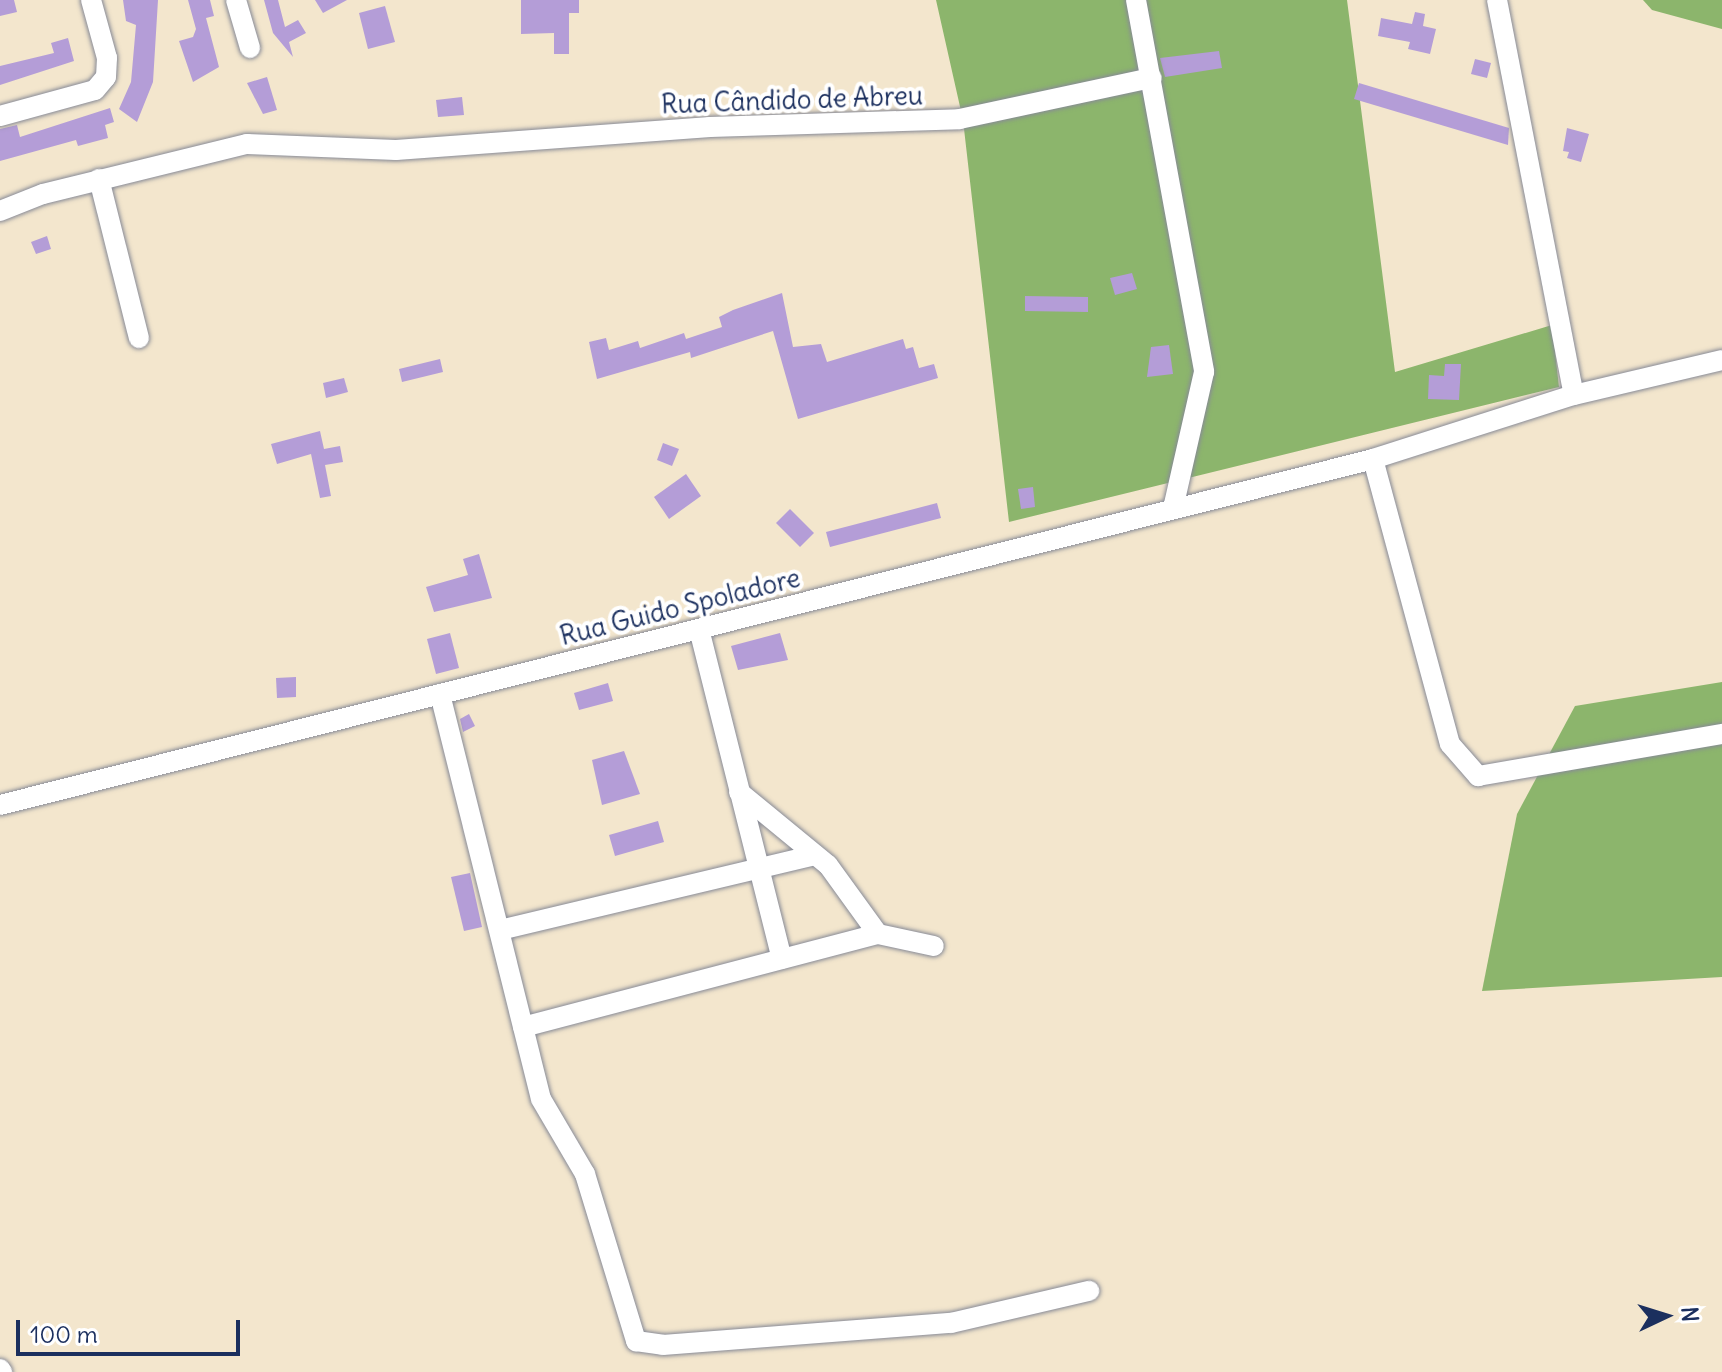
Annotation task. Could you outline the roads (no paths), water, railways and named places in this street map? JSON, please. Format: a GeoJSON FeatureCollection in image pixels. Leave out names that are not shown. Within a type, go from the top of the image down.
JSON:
{"type":"FeatureCollection","features":[{"type":"Feature","properties":{"kind":"street"},"geometry":{"type":"LineString","coordinates":[[0,116],[95,90],[106,77],[107,58],[91,0]]}},
{"type":"Feature","properties":{"kind":"street"},"geometry":{"type":"LineString","coordinates":[[236,0],[250,48]]}},
{"type":"Feature","properties":{"kind":"street"},"geometry":{"type":"LineString","coordinates":[[1136,0],[1204,372],[1173,509]]}},
{"type":"Feature","properties":{"kind":"street"},"geometry":{"type":"LineString","coordinates":[[1497,0],[1574,395]]}},
{"type":"Feature","properties":{"kind":"street","name":"Rua Cândido de Abreu"},"geometry":{"type":"LineString","coordinates":[[0,211],[99,179],[247,144],[396,150],[710,127],[960,119],[1152,78]]}},
{"type":"Feature","properties":{"kind":"street"},"geometry":{"type":"LineString","coordinates":[[99,179],[139,338]]}},
{"type":"Feature","properties":{"kind":"street","name":"Rua Guido Spoladore"},"geometry":{"type":"LineString","coordinates":[[0,805],[1373,459],[1574,395],[1722,360]]}},
{"type":"Feature","properties":{"kind":"street"},"geometry":{"type":"LineString","coordinates":[[1373,459],[1450,744],[1478,776],[1722,734]]}},
{"type":"Feature","properties":{"kind":"street"},"geometry":{"type":"LineString","coordinates":[[699,629],[782,959]]}},
{"type":"Feature","properties":{"kind":"street"},"geometry":{"type":"LineString","coordinates":[[440,694],[541,1099],[585,1174],[640,1344],[951,1323],[1089,1291]]}},
{"type":"Feature","properties":{"kind":"street"},"geometry":{"type":"LineString","coordinates":[[739,792],[815,855],[878,934]]}},
{"type":"Feature","properties":{"kind":"street"},"geometry":{"type":"LineString","coordinates":[[500,930],[815,855]]}},
{"type":"Feature","properties":{"kind":"street"},"geometry":{"type":"LineString","coordinates":[[523,1027],[878,934],[934,946]]}}]}
